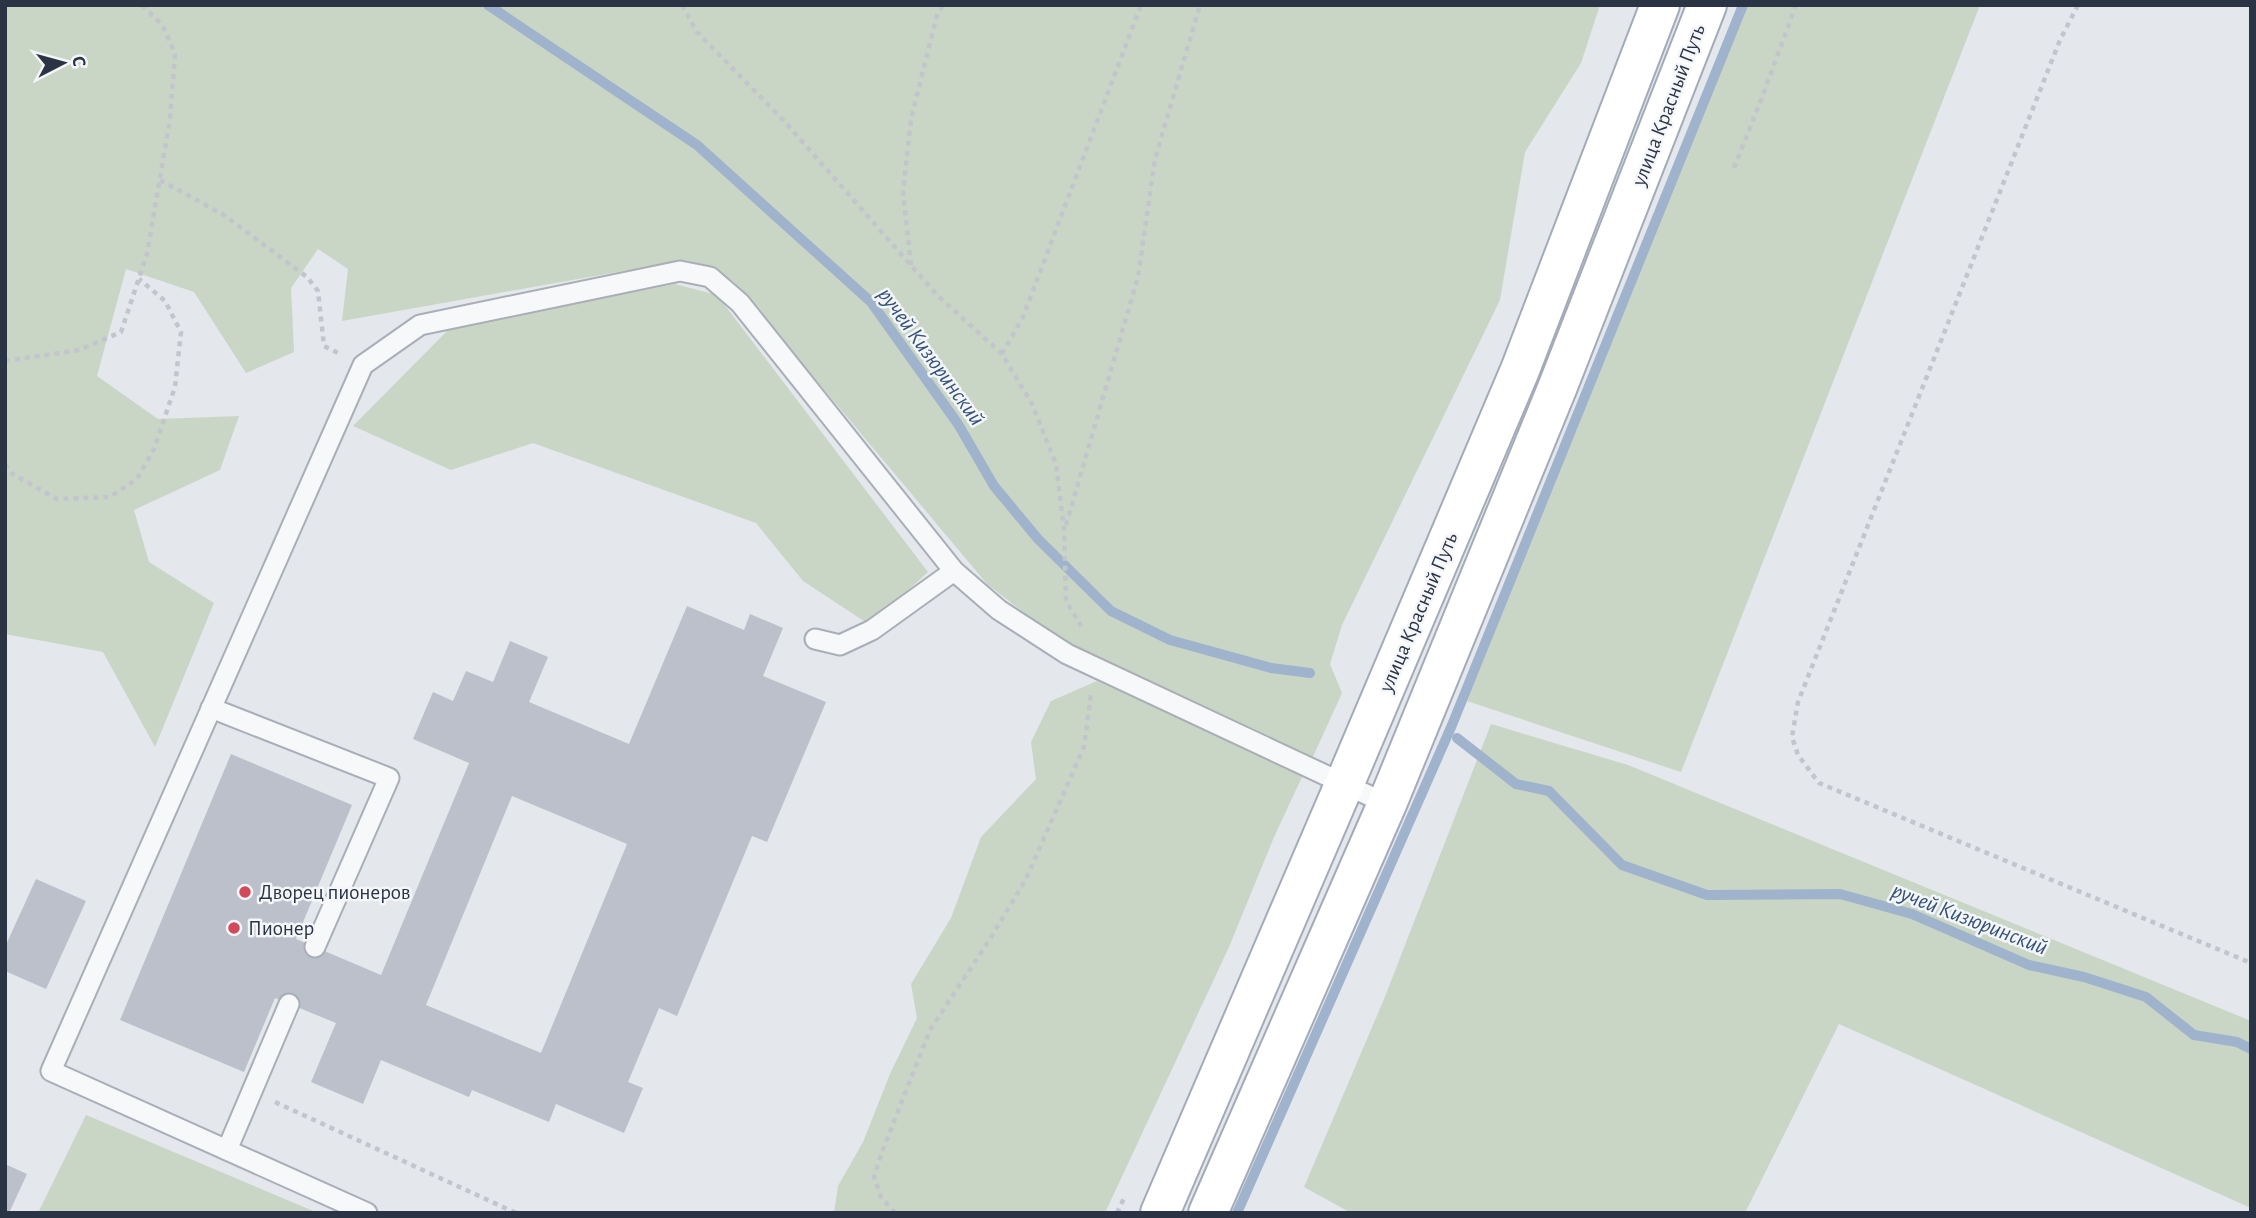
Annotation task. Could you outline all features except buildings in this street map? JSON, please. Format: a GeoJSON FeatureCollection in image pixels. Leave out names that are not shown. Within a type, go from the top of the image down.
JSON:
{"type":"FeatureCollection","features":[{"type":"Feature","properties":{"kind":"main road","name":"улица Красный Путь"},"geometry":{"type":"LineString","coordinates":[[1160,1213],[1520,370],[1660,5]]}},
{"type":"Feature","properties":{"kind":"main road","name":"улица Красный Путь"},"geometry":{"type":"LineString","coordinates":[[1208,1213],[1387,804],[1558,386],[1707,5]]}},
{"type":"Feature","properties":{"kind":"lane"},"geometry":{"type":"LineString","coordinates":[[367,1213],[51,1071],[363,365],[420,325],[680,271],[710,277],[740,303],[954,571],[999,610],[1067,654],[1387,804]]}},
{"type":"Feature","properties":{"kind":"lane"},"geometry":{"type":"LineString","coordinates":[[815,639],[840,645],[862,635],[954,571]]}},
{"type":"Feature","properties":{"kind":"lane"},"geometry":{"type":"LineString","coordinates":[[211,708],[389,778],[315,947]]}},
{"type":"Feature","properties":{"kind":"lane"},"geometry":{"type":"LineString","coordinates":[[227,1150],[289,1004]]}},
{"type":"Feature","properties":{"kind":"path"},"geometry":{"type":"LineString","coordinates":[[5,360],[79,350],[121,332],[147,254],[170,119],[175,54],[163,26],[142,5]]}},
{"type":"Feature","properties":{"kind":"path"},"geometry":{"type":"LineString","coordinates":[[911,265],[902,192],[911,119],[937,15],[943,5]]}},
{"type":"Feature","properties":{"kind":"path"},"geometry":{"type":"LineString","coordinates":[[1002,354],[1023,317],[1141,5]]}},
{"type":"Feature","properties":{"kind":"path"},"geometry":{"type":"LineString","coordinates":[[1065,529],[1138,277],[1155,159],[1200,5]]}},
{"type":"Feature","properties":{"kind":"path"},"geometry":{"type":"LineString","coordinates":[[1734,167],[1796,5]]}},
{"type":"Feature","properties":{"kind":"path"},"geometry":{"type":"LineString","coordinates":[[2078,5],[2054,53],[1798,702],[1792,737],[1798,755],[1819,783],[2251,963]]}},
{"type":"Feature","properties":{"kind":"path"},"geometry":{"type":"LineString","coordinates":[[160,180],[224,215],[307,278],[318,291],[324,346],[363,365]]}},
{"type":"Feature","properties":{"kind":"path"},"geometry":{"type":"LineString","coordinates":[[5,464],[11,473],[57,499],[110,497],[137,479],[154,449],[174,387],[181,332],[166,301],[139,279]]}},
{"type":"Feature","properties":{"kind":"path"},"geometry":{"type":"LineString","coordinates":[[252,1091],[516,1213]]}},
{"type":"Feature","properties":{"kind":"green space"},"geometry":{"type":"Polygon","coordinates":[[[5,5],[1600,5],[1581,63],[1525,152],[1500,300],[1342,625],[1330,664],[1342,693],[1311,761],[1077,654],[987,584],[734,282],[714,269],[685,260],[342,321],[348,269],[318,249],[291,288],[294,352],[246,373],[194,292],[126,269],[97,376],[158,419],[239,416],[220,470],[134,510],[149,562],[214,603],[155,747],[103,652],[5,634],[5,5]]]}},
{"type":"Feature","properties":{"kind":"green space"},"geometry":{"type":"Polygon","coordinates":[[[1747,5],[1980,5],[1681,772],[1467,701],[1747,5]]]}},
{"type":"Feature","properties":{"kind":"green space"},"geometry":{"type":"Polygon","coordinates":[[[675,284],[717,295],[928,572],[870,625],[803,581],[756,523],[533,443],[451,470],[353,426],[451,327],[675,284]]]}},
{"type":"Feature","properties":{"kind":"green space"},"geometry":{"type":"Polygon","coordinates":[[[1097,681],[1303,775],[1274,837],[1229,947],[1105,1213],[834,1213],[838,1186],[863,1142],[890,1074],[917,1018],[911,984],[951,918],[981,837],[1036,779],[1031,742],[1051,701],[1097,681]]]}},
{"type":"Feature","properties":{"kind":"green space"},"geometry":{"type":"Polygon","coordinates":[[[1491,724],[1628,765],[2251,1021],[2251,1208],[1839,1024],[1745,1213],[1351,1213],[1304,1187],[1384,999],[1491,724]]]}},
{"type":"Feature","properties":{"kind":"green space"},"geometry":{"type":"Polygon","coordinates":[[[86,1115],[318,1213],[38,1213],[86,1115]]]}},
{"type":"Feature","properties":{"kind":"waterway","name":"ручей Кизюринский"},"geometry":{"type":"LineString","coordinates":[[488,5],[697,145],[871,302],[958,424],[994,486],[1038,539],[1111,611],[1170,640],[1271,668],[1310,673]]}},
{"type":"Feature","properties":{"kind":"waterway"},"geometry":{"type":"LineString","coordinates":[[1237,1213],[1452,725],[1743,5]]}},
{"type":"Feature","properties":{"kind":"waterway","name":"ручей Кизюринский"},"geometry":{"type":"LineString","coordinates":[[1457,738],[1516,784],[1549,791],[1622,865],[1707,895],[1840,894],[1912,914],[2029,965],[2084,977],[2146,997],[2194,1035],[2237,1042],[2251,1049]]}},
{"type":"Feature","properties":{"kind":"place","name":"Дворец пионеров"},"geometry":{"type":"Point","coordinates":[245,892]}},
{"type":"Feature","properties":{"kind":"place","name":"Пионер"},"geometry":{"type":"Point","coordinates":[234,928]}}]}
